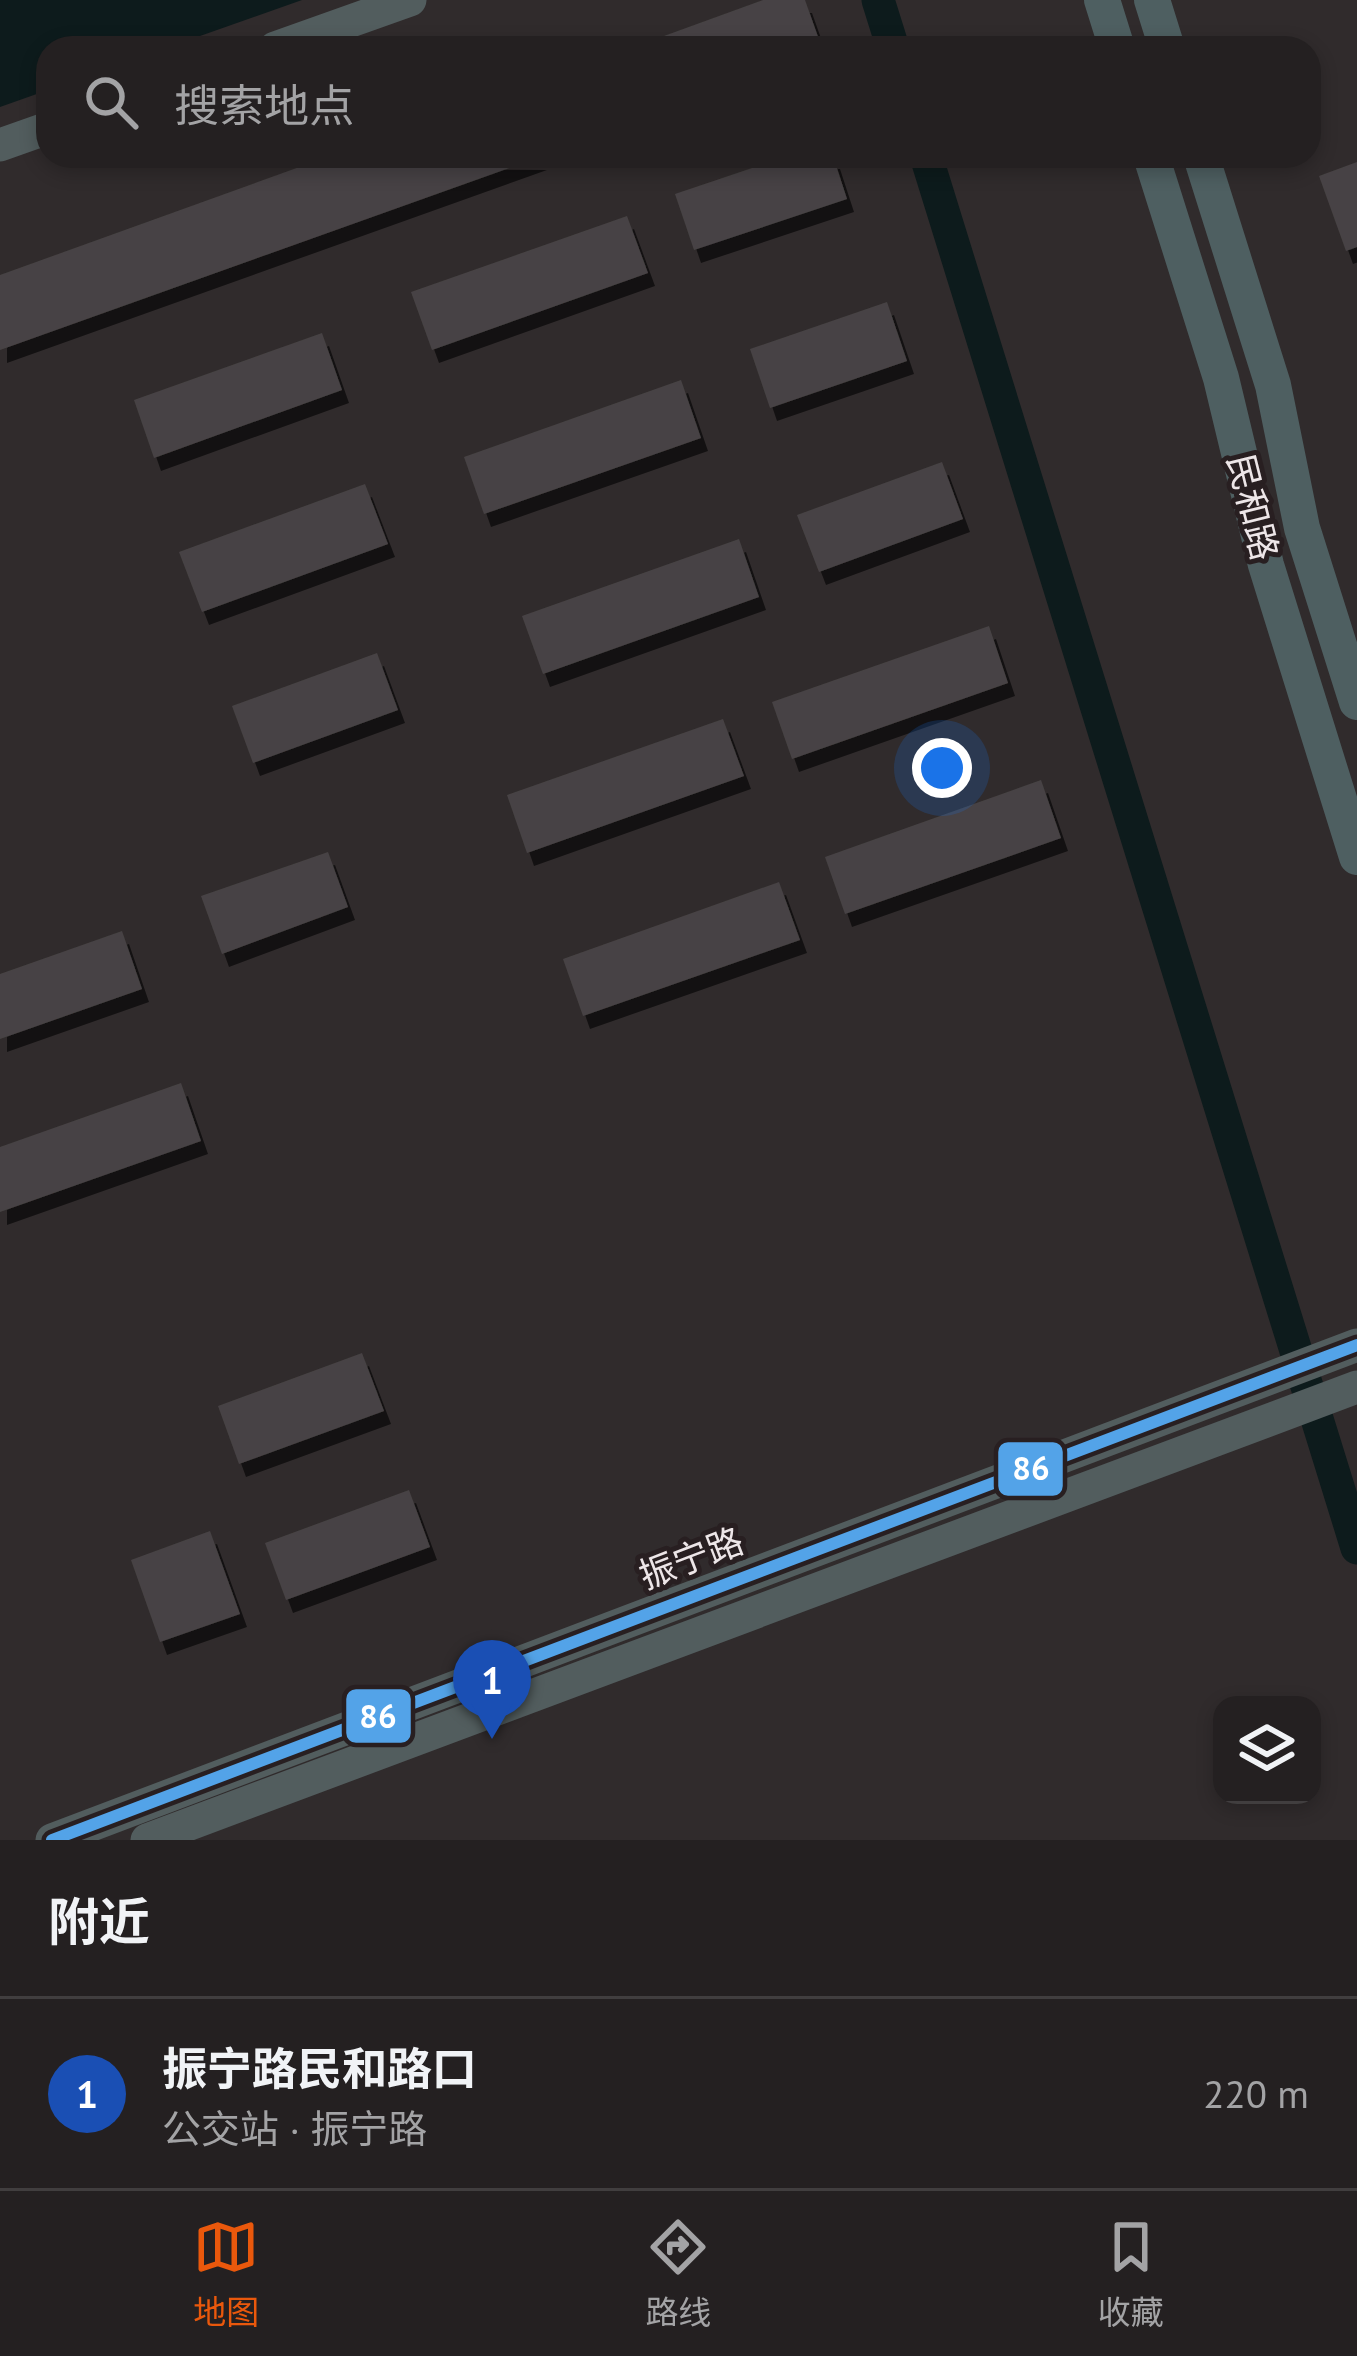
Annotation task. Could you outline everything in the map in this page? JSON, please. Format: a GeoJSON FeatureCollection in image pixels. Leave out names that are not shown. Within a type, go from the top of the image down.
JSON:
{"type":"FeatureCollection","features":[{"type":"Feature","properties":{"kind":"main road"},"geometry":{"type":"LineString","coordinates":[[1102,0],[1113,36]]}},
{"type":"Feature","properties":{"kind":"main road"},"geometry":{"type":"LineString","coordinates":[[1152,0],[1163,36]]}},
{"type":"Feature","properties":{"kind":"main road","name":"民和路"},"geometry":{"type":"LineString","coordinates":[[1155,168],[1221,378],[1266,565],[1357,857]]}},
{"type":"Feature","properties":{"kind":"main road","name":"民和路"},"geometry":{"type":"LineString","coordinates":[[1205,168],[1273,385],[1302,528],[1357,702]]}},
{"type":"Feature","properties":{"kind":"street"},"geometry":{"type":"LineString","coordinates":[[308,36],[410,0]]}},
{"type":"Feature","properties":{"kind":"street"},"geometry":{"type":"LineString","coordinates":[[0,145],[36,132]]}},
{"type":"Feature","properties":{"kind":"street","name":"振宁路"},"geometry":{"type":"LineString","coordinates":[[52,1840],[1357,1345]]}},
{"type":"Feature","properties":{"kind":"street","name":"振宁路"},"geometry":{"type":"LineString","coordinates":[[147,1840],[1357,1387]]}},
{"type":"Feature","properties":{"kind":"shaded area"},"geometry":{"type":"Polygon","coordinates":[[[0,0],[302,0],[200,36],[36,36],[36,94],[0,107],[0,0]]]}},
{"type":"Feature","properties":{"kind":"building"},"geometry":{"type":"Polygon","coordinates":[[[763,0],[805,0],[818,36],[664,36],[763,0]]]}},
{"type":"Feature","properties":{"kind":"building"},"geometry":{"type":"Polygon","coordinates":[[[1357,162],[1357,247],[1346,251],[1319,176],[1357,162]]]}},
{"type":"Feature","properties":{"kind":"building"},"geometry":{"type":"Polygon","coordinates":[[[297,168],[509,168],[0,350],[0,275],[297,168]]]}},
{"type":"Feature","properties":{"kind":"building"},"geometry":{"type":"Polygon","coordinates":[[[752,168],[837,168],[847,199],[694,250],[675,194],[752,168]]]}},
{"type":"Feature","properties":{"kind":"building"},"geometry":{"type":"Polygon","coordinates":[[[627,216],[648,273],[432,350],[411,292],[627,216]]]}},
{"type":"Feature","properties":{"kind":"building"},"geometry":{"type":"Polygon","coordinates":[[[887,302],[907,361],[770,408],[750,349],[887,302]]]}},
{"type":"Feature","properties":{"kind":"building"},"geometry":{"type":"Polygon","coordinates":[[[322,333],[342,390],[154,458],[134,400],[322,333]]]}},
{"type":"Feature","properties":{"kind":"building"},"geometry":{"type":"Polygon","coordinates":[[[681,380],[701,438],[484,514],[464,457],[681,380]]]}},
{"type":"Feature","properties":{"kind":"building"},"geometry":{"type":"Polygon","coordinates":[[[942,462],[963,519],[819,572],[797,515],[942,462]]]}},
{"type":"Feature","properties":{"kind":"building"},"geometry":{"type":"Polygon","coordinates":[[[365,484],[388,544],[202,612],[179,552],[365,484]]]}},
{"type":"Feature","properties":{"kind":"building"},"geometry":{"type":"Polygon","coordinates":[[[739,539],[759,597],[543,674],[522,616],[739,539]]]}},
{"type":"Feature","properties":{"kind":"building"},"geometry":{"type":"Polygon","coordinates":[[[989,626],[1008,683],[792,759],[772,702],[989,626]]]}},
{"type":"Feature","properties":{"kind":"building"},"geometry":{"type":"Polygon","coordinates":[[[377,653],[398,710],[253,763],[232,706],[377,653]]]}},
{"type":"Feature","properties":{"kind":"building"},"geometry":{"type":"Polygon","coordinates":[[[723,719],[744,776],[527,853],[507,795],[723,719]]]}},
{"type":"Feature","properties":{"kind":"building"},"geometry":{"type":"Polygon","coordinates":[[[1041,780],[1061,838],[845,914],[825,857],[1041,780]]]}},
{"type":"Feature","properties":{"kind":"building"},"geometry":{"type":"Polygon","coordinates":[[[328,852],[348,907],[222,954],[201,896],[328,852]]]}},
{"type":"Feature","properties":{"kind":"building"},"geometry":{"type":"Polygon","coordinates":[[[779,882],[800,940],[583,1016],[563,959],[779,882]]]}},
{"type":"Feature","properties":{"kind":"building"},"geometry":{"type":"Polygon","coordinates":[[[122,931],[142,989],[0,1039],[0,974],[122,931]]]}},
{"type":"Feature","properties":{"kind":"building"},"geometry":{"type":"Polygon","coordinates":[[[181,1083],[201,1141],[0,1212],[0,1147],[181,1083]]]}},
{"type":"Feature","properties":{"kind":"building"},"geometry":{"type":"Polygon","coordinates":[[[362,1353],[384,1411],[239,1464],[218,1406],[362,1353]]]}},
{"type":"Feature","properties":{"kind":"building"},"geometry":{"type":"Polygon","coordinates":[[[409,1490],[430,1547],[286,1600],[265,1543],[409,1490]]]}},
{"type":"Feature","properties":{"kind":"building"},"geometry":{"type":"Polygon","coordinates":[[[210,1531],[240,1614],[160,1642],[131,1560],[210,1531]]]}},
{"type":"Feature","properties":{"kind":"waterway"},"geometry":{"type":"LineString","coordinates":[[878,0],[889,36]]}},
{"type":"Feature","properties":{"kind":"waterway"},"geometry":{"type":"LineString","coordinates":[[930,168],[1357,1548]]}},
{"type":"Feature","properties":{"kind":"transit line","name":"86"},"geometry":{"type":"LineString","coordinates":[[52,1840],[1357,1345]]}},
{"type":"Feature","properties":{"kind":"place","name":"振宁路民和路口"},"geometry":{"type":"Point","coordinates":[492,1739]}}]}
